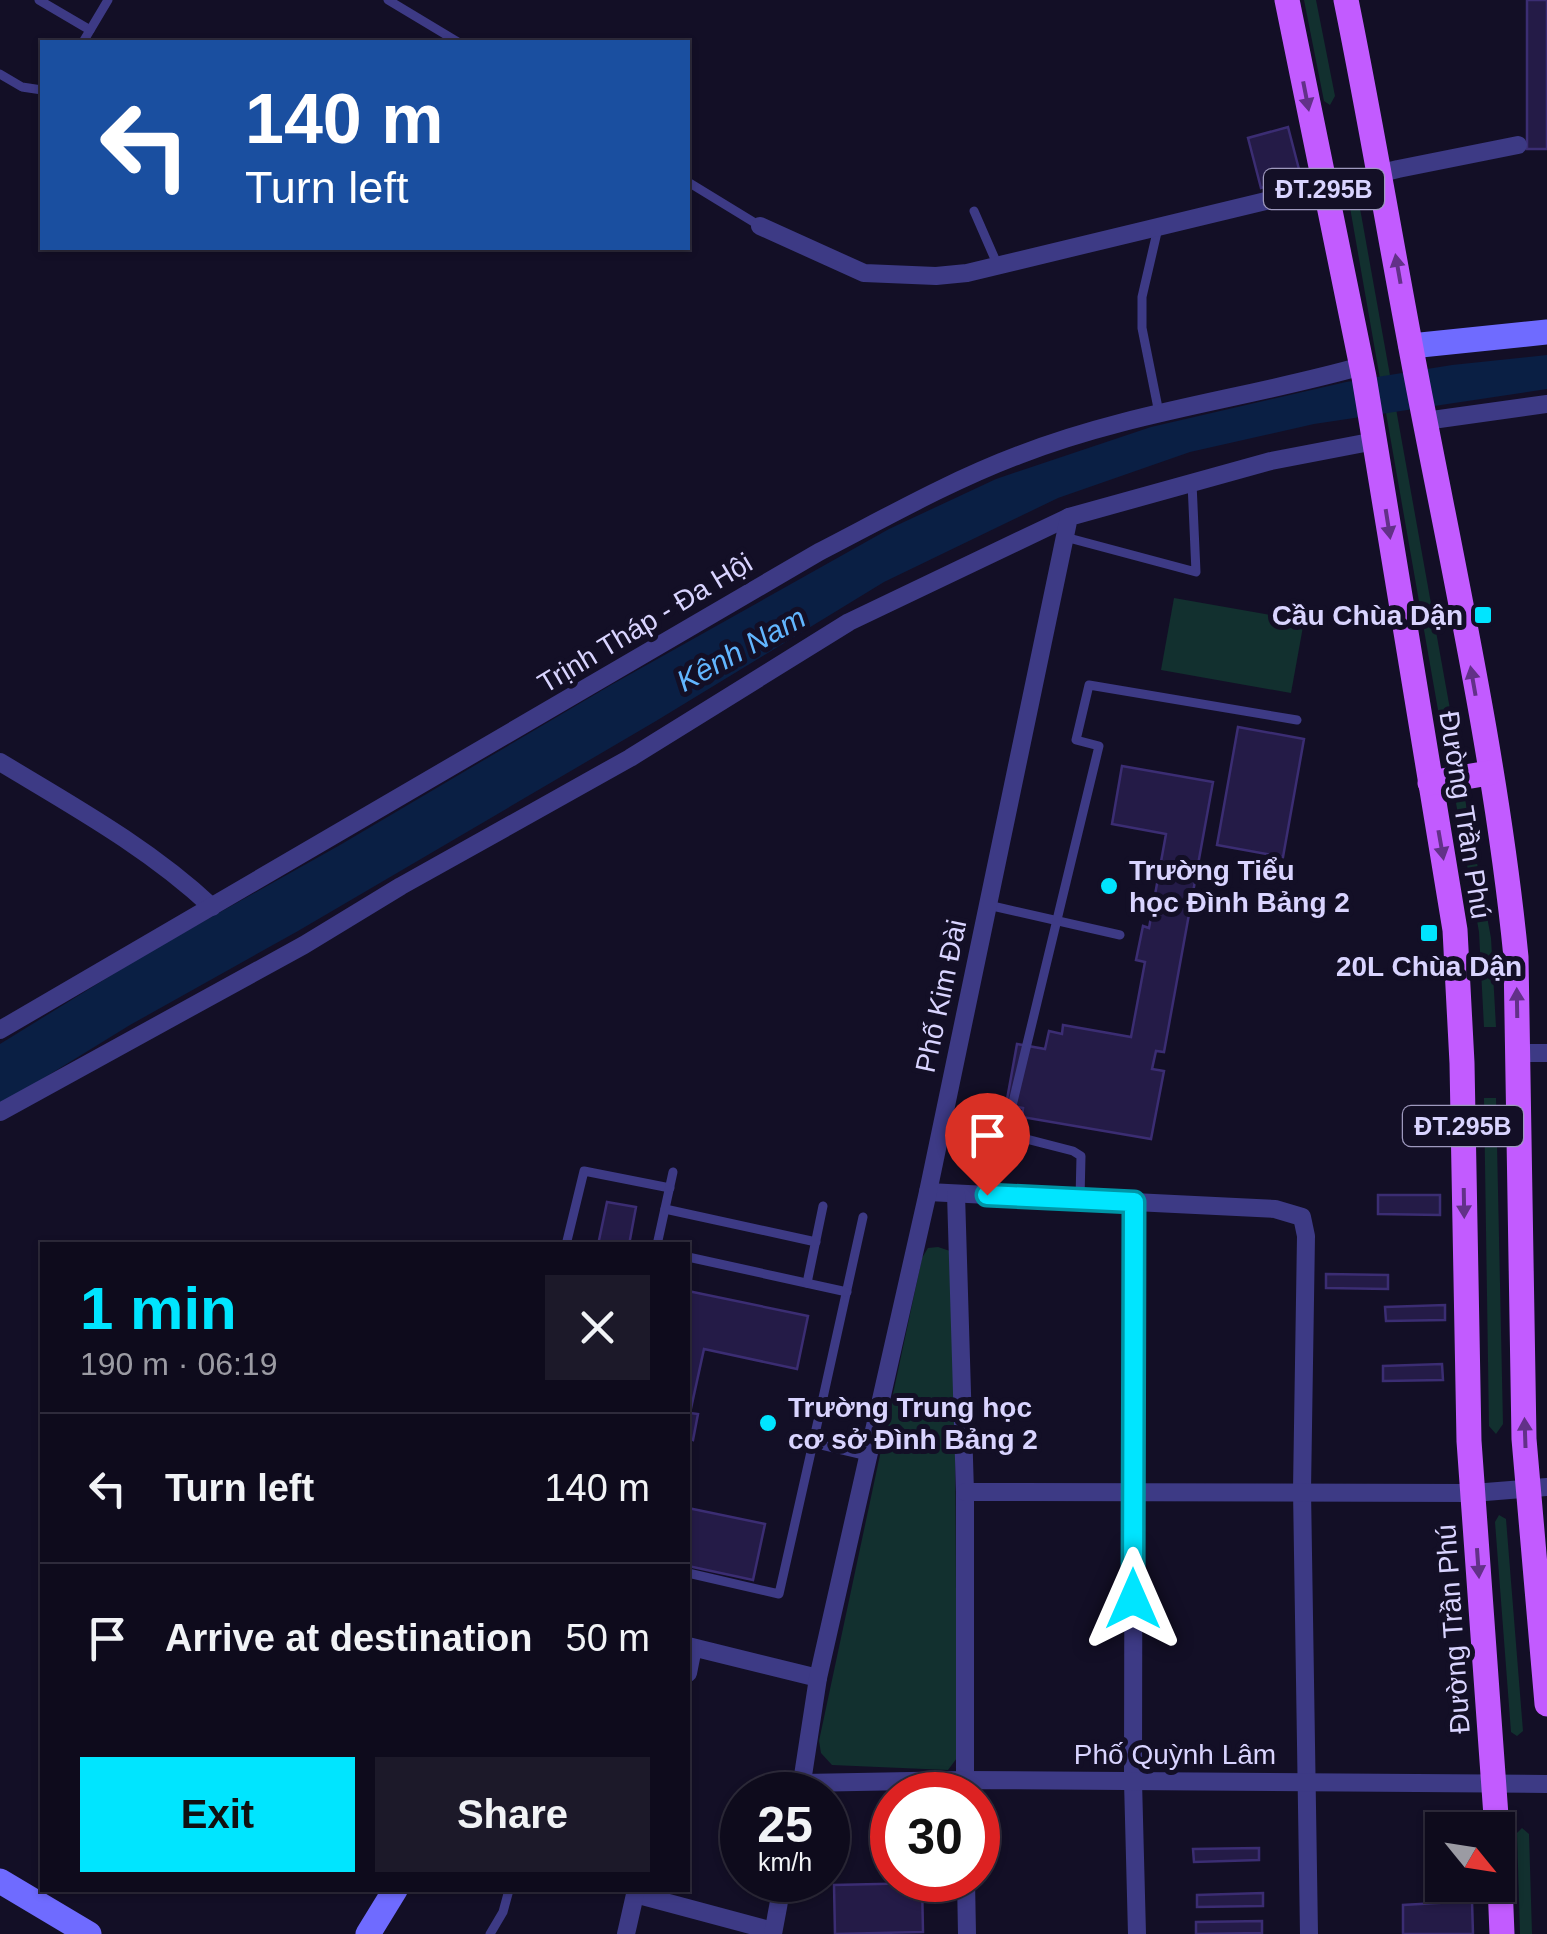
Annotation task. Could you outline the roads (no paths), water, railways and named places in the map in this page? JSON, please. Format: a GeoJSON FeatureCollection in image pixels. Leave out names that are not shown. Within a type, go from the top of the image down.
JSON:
{"type":"FeatureCollection","features":[{"type":"Feature","properties":{"kind":"main road","name":"Đường Trần Phú"},"geometry":{"type":"LineString","coordinates":[[1287,0],[1374,434],[1459,970],[1469,1441],[1495,1812]]}},
{"type":"Feature","properties":{"kind":"main road","name":"Đường Trần Phú"},"geometry":{"type":"LineString","coordinates":[[1346,0],[1490,774],[1513,923],[1547,1704]]}},
{"type":"Feature","properties":{"kind":"main road"},"geometry":{"type":"LineString","coordinates":[[1413,356],[1547,332]]}},
{"type":"Feature","properties":{"kind":"main road"},"geometry":{"type":"LineString","coordinates":[[1430,783],[1490,774]]}},
{"type":"Feature","properties":{"kind":"main road"},"geometry":{"type":"LineString","coordinates":[[0,1880],[89,1934]]}},
{"type":"Feature","properties":{"kind":"main road"},"geometry":{"type":"LineString","coordinates":[[368,1934],[394,1892]]}},
{"type":"Feature","properties":{"kind":"main road","name":"Đường Trần Phú"},"geometry":{"type":"LineString","coordinates":[[1500,1902],[1502,1934]]}},
{"type":"Feature","properties":{"kind":"street"},"geometry":{"type":"LineString","coordinates":[[760,226],[864,273],[936,276],[998,266],[1518,145]]}},
{"type":"Feature","properties":{"kind":"street","name":"Trịnh Tháp - Đa Hội"},"geometry":{"type":"LineString","coordinates":[[0,1030],[819,552],[897,511],[1020,454],[1090,432],[1363,372]]}},
{"type":"Feature","properties":{"kind":"street"},"geometry":{"type":"LineString","coordinates":[[1424,418],[1547,404]]}},
{"type":"Feature","properties":{"kind":"street"},"geometry":{"type":"LineString","coordinates":[[0,1112],[304,945],[630,758],[849,622],[1070,517],[1374,434]]}},
{"type":"Feature","properties":{"kind":"street","name":"Phố Kim Đài"},"geometry":{"type":"LineString","coordinates":[[804,1772],[818,1678],[928,1192],[1070,517]]}},
{"type":"Feature","properties":{"kind":"street"},"geometry":{"type":"LineString","coordinates":[[0,762],[140,848],[212,906]]}},
{"type":"Feature","properties":{"kind":"street"},"geometry":{"type":"LineString","coordinates":[[1518,1052],[1547,1053]]}},
{"type":"Feature","properties":{"kind":"street"},"geometry":{"type":"LineString","coordinates":[[928,1192],[1275,1209],[1302,1218],[1306,1236],[1302,1490],[1310,1934]]}},
{"type":"Feature","properties":{"kind":"street"},"geometry":{"type":"LineString","coordinates":[[956,1194],[965,1492],[965,1772]]}},
{"type":"Feature","properties":{"kind":"street"},"geometry":{"type":"LineString","coordinates":[[1134,1202],[1133,1781],[1137,1934]]}},
{"type":"Feature","properties":{"kind":"street"},"geometry":{"type":"LineString","coordinates":[[965,1492],[1473,1493],[1537,1487]]}},
{"type":"Feature","properties":{"kind":"street"},"geometry":{"type":"LineString","coordinates":[[690,1647],[818,1678]]}},
{"type":"Feature","properties":{"kind":"street","name":"Phố Quỳnh Lâm"},"geometry":{"type":"LineString","coordinates":[[1000,1787],[1133,1781],[1547,1784]]}},
{"type":"Feature","properties":{"kind":"street"},"geometry":{"type":"LineString","coordinates":[[626,1934],[636,1892],[773,1933],[779,1902]]}},
{"type":"Feature","properties":{"kind":"street"},"geometry":{"type":"LineString","coordinates":[[966,1902],[967,1934]]}},
{"type":"Feature","properties":{"kind":"lane"},"geometry":{"type":"LineString","coordinates":[[40,0],[90,30]]}},
{"type":"Feature","properties":{"kind":"lane"},"geometry":{"type":"LineString","coordinates":[[84,40],[108,0]]}},
{"type":"Feature","properties":{"kind":"lane"},"geometry":{"type":"LineString","coordinates":[[388,0],[452,40]]}},
{"type":"Feature","properties":{"kind":"lane"},"geometry":{"type":"LineString","coordinates":[[0,74],[22,87],[40,90]]}},
{"type":"Feature","properties":{"kind":"lane"},"geometry":{"type":"LineString","coordinates":[[690,183],[760,226]]}},
{"type":"Feature","properties":{"kind":"lane"},"geometry":{"type":"LineString","coordinates":[[974,211],[998,266]]}},
{"type":"Feature","properties":{"kind":"lane"},"geometry":{"type":"LineString","coordinates":[[1158,228],[1142,298],[1142,328],[1159,416]]}},
{"type":"Feature","properties":{"kind":"lane"},"geometry":{"type":"LineString","coordinates":[[1065,536],[1196,572],[1192,482]]}},
{"type":"Feature","properties":{"kind":"lane"},"geometry":{"type":"LineString","coordinates":[[1080,1198],[1082,1156],[1015,1136],[1010,1125],[1099,746],[1076,740],[1089,684],[1298,720]]}},
{"type":"Feature","properties":{"kind":"lane"},"geometry":{"type":"LineString","coordinates":[[988,905],[1120,934]]}},
{"type":"Feature","properties":{"kind":"lane"},"geometry":{"type":"LineString","coordinates":[[567,1242],[584,1171],[670,1188]]}},
{"type":"Feature","properties":{"kind":"lane"},"geometry":{"type":"LineString","coordinates":[[658,1242],[674,1172]]}},
{"type":"Feature","properties":{"kind":"lane"},"geometry":{"type":"LineString","coordinates":[[807,1283],[823,1206]]}},
{"type":"Feature","properties":{"kind":"lane"},"geometry":{"type":"LineString","coordinates":[[665,1209],[816,1242]]}},
{"type":"Feature","properties":{"kind":"lane"},"geometry":{"type":"LineString","coordinates":[[690,1573],[779,1594],[863,1217]]}},
{"type":"Feature","properties":{"kind":"lane"},"geometry":{"type":"LineString","coordinates":[[690,1257],[847,1292]]}},
{"type":"Feature","properties":{"kind":"lane"},"geometry":{"type":"LineString","coordinates":[[812,1443],[868,1456]]}},
{"type":"Feature","properties":{"kind":"lane"},"geometry":{"type":"LineString","coordinates":[[490,1934],[503,1912],[508,1892]]}},
{"type":"Feature","properties":{"kind":"water","name":"Kênh Nam"},"geometry":{"type":"Polygon","coordinates":[[[1547,355],[1547,389],[1314,424],[1190,452],[1058,498],[884,582],[656,721],[130,1025],[0,1105],[0,1044],[149,952],[889,529],[996,479],[1151,427],[1346,382],[1547,355]]]}},
{"type":"Feature","properties":{"kind":"place","name":"Cầu Chùa Dận"},"geometry":{"type":"Point","coordinates":[1483,615]}},
{"type":"Feature","properties":{"kind":"place","name":"Trường Tiểu học Đình Bảng 2"},"geometry":{"type":"Point","coordinates":[1109,886]}},
{"type":"Feature","properties":{"kind":"place","name":"20L Chùa Dận"},"geometry":{"type":"Point","coordinates":[1429,933]}},
{"type":"Feature","properties":{"kind":"place","name":"Trường Trung học cơ sở Đình Bảng 2"},"geometry":{"type":"Point","coordinates":[768,1423]}}]}
